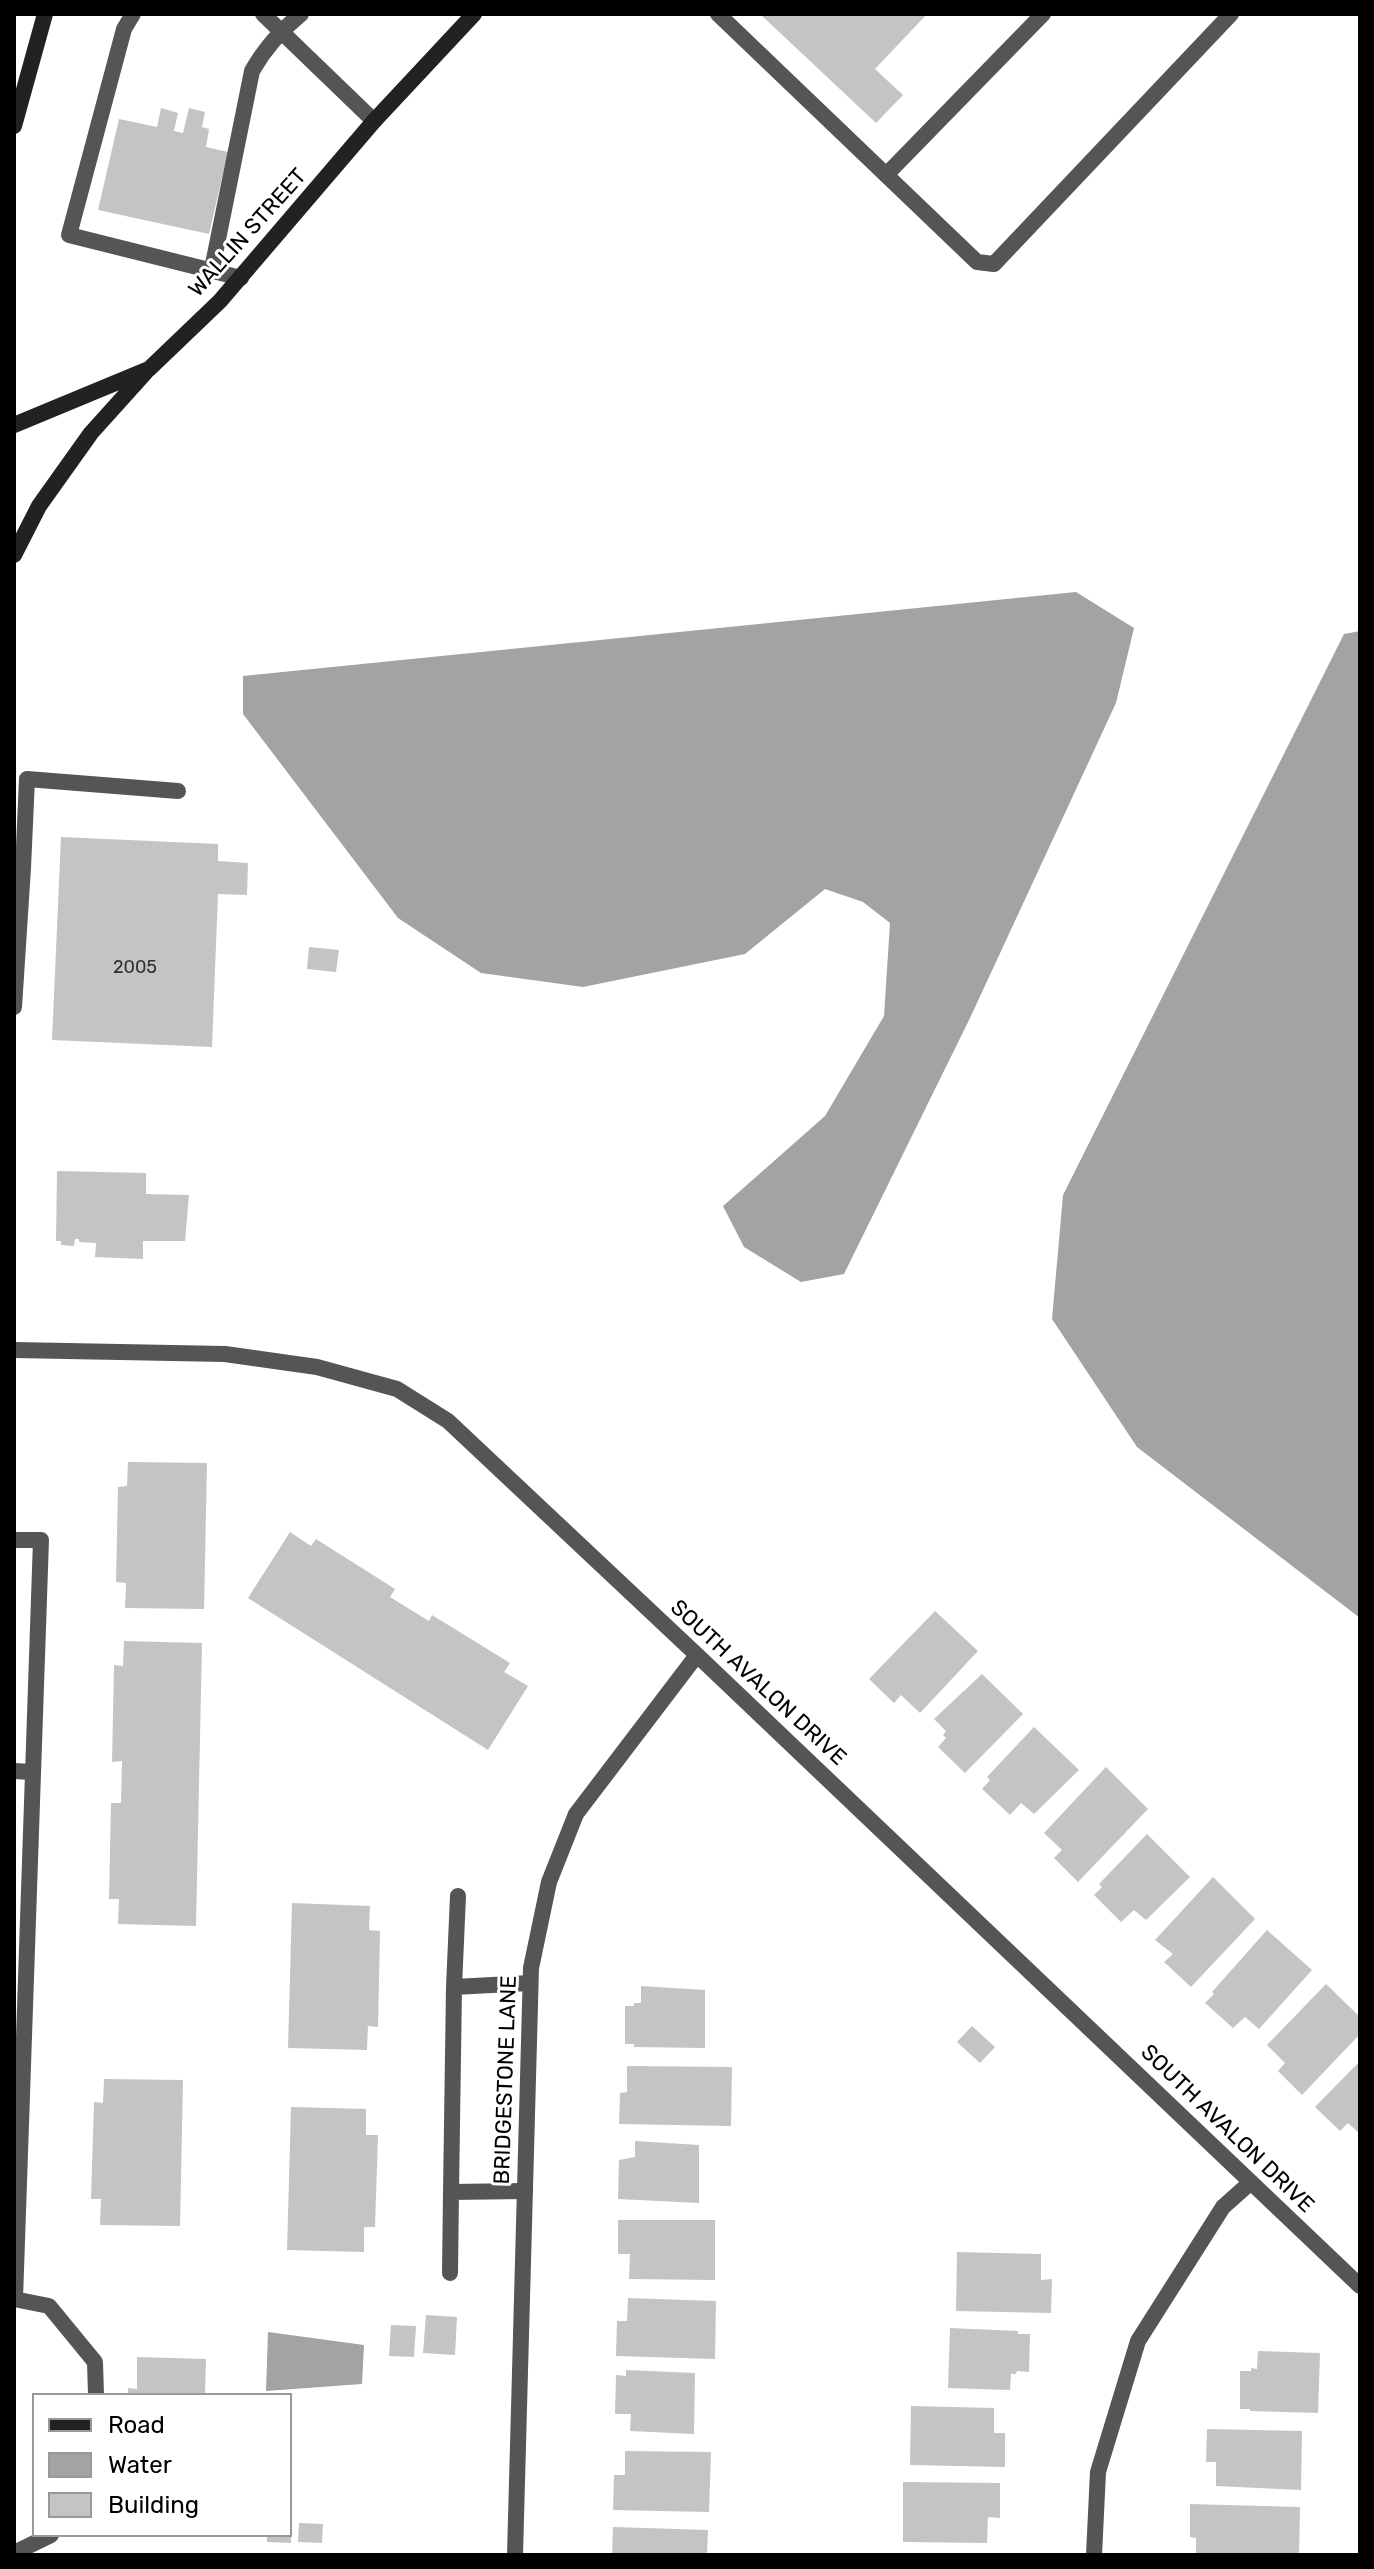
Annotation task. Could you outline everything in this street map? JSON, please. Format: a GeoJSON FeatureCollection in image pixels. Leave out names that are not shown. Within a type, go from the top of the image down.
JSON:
{"type":"FeatureCollection","features":[{"type":"Feature","properties":{"kind":"main road"},"geometry":{"type":"LineString","coordinates":[[14,126],[45,14]]}},
{"type":"Feature","properties":{"kind":"main road","name":"WALLIN STREET"},"geometry":{"type":"LineString","coordinates":[[14,425],[149,369],[220,301],[374,121],[474,14]]}},
{"type":"Feature","properties":{"kind":"main road"},"geometry":{"type":"LineString","coordinates":[[14,555],[39,506],[56,481],[91,433],[149,369]]}},
{"type":"Feature","properties":{"kind":"street"},"geometry":{"type":"LineString","coordinates":[[133,14],[124,29],[69,235],[241,278]]}},
{"type":"Feature","properties":{"kind":"street"},"geometry":{"type":"LineString","coordinates":[[263,14],[374,121]]}},
{"type":"Feature","properties":{"kind":"street"},"geometry":{"type":"LineString","coordinates":[[212,269],[252,71],[280,31],[301,14]]}},
{"type":"Feature","properties":{"kind":"street"},"geometry":{"type":"LineString","coordinates":[[718,14],[977,262],[994,264],[1231,14]]}},
{"type":"Feature","properties":{"kind":"street"},"geometry":{"type":"LineString","coordinates":[[886,175],[1043,14]]}},
{"type":"Feature","properties":{"kind":"street"},"geometry":{"type":"LineString","coordinates":[[14,1007],[18,868],[27,779],[178,791]]}},
{"type":"Feature","properties":{"kind":"street","name":"SOUTH AVALON DRIVE"},"geometry":{"type":"LineString","coordinates":[[14,1350],[225,1354],[317,1367],[397,1389],[448,1421],[1360,2286]]}},
{"type":"Feature","properties":{"kind":"street"},"geometry":{"type":"LineString","coordinates":[[14,1540],[41,1540],[14,2299],[49,2306],[95,2362],[96,2393]]}},
{"type":"Feature","properties":{"kind":"street","name":"BRIDGESTONE LANE"},"geometry":{"type":"LineString","coordinates":[[515,2555],[531,1968],[549,1882],[576,1814],[697,1655]]}},
{"type":"Feature","properties":{"kind":"street"},"geometry":{"type":"LineString","coordinates":[[14,1771],[32,1772]]}},
{"type":"Feature","properties":{"kind":"street"},"geometry":{"type":"LineString","coordinates":[[450,2273],[458,1896]]}},
{"type":"Feature","properties":{"kind":"street"},"geometry":{"type":"LineString","coordinates":[[454,1987],[530,1983]]}},
{"type":"Feature","properties":{"kind":"street"},"geometry":{"type":"LineString","coordinates":[[1094,2555],[1098,2472],[1138,2341],[1223,2207],[1251,2182]]}},
{"type":"Feature","properties":{"kind":"street"},"geometry":{"type":"LineString","coordinates":[[451,2192],[525,2191]]}},
{"type":"Feature","properties":{"kind":"street"},"geometry":{"type":"LineString","coordinates":[[14,2553],[47,2537]]}},
{"type":"Feature","properties":{"kind":"water"},"geometry":{"type":"Polygon","coordinates":[[[1076,592],[1134,628],[1116,703],[970,1018],[844,1274],[801,1282],[744,1247],[723,1206],[825,1116],[884,1016],[890,923],[863,902],[825,889],[745,954],[583,987],[481,973],[398,918],[243,714],[243,676],[1076,592]]]}},
{"type":"Feature","properties":{"kind":"water"},"geometry":{"type":"Polygon","coordinates":[[[1360,631],[1360,1618],[1137,1447],[1052,1319],[1063,1195],[1344,634],[1360,631]]]}},
{"type":"Feature","properties":{"kind":"water"},"geometry":{"type":"Polygon","coordinates":[[[268,2332],[364,2345],[362,2384],[266,2391],[268,2332]]]}},
{"type":"Feature","properties":{"kind":"building"},"geometry":{"type":"Polygon","coordinates":[[[760,14],[927,14],[875,69],[903,95],[876,123],[760,14]]]}},
{"type":"Feature","properties":{"kind":"building"},"geometry":{"type":"Polygon","coordinates":[[[161,108],[178,113],[174,131],[183,133],[189,108],[205,112],[202,127],[209,129],[206,147],[228,152],[209,234],[98,210],[119,119],[157,127],[161,108]]]}},
{"type":"Feature","properties":{"kind":"building"},"geometry":{"type":"Polygon","coordinates":[[[61,837],[218,844],[218,861],[248,863],[247,895],[218,894],[212,1047],[52,1040],[61,837]]]}},
{"type":"Feature","properties":{"kind":"building"},"geometry":{"type":"Polygon","coordinates":[[[309,947],[339,950],[336,972],[307,969],[309,947]]]}},
{"type":"Feature","properties":{"kind":"building"},"geometry":{"type":"Polygon","coordinates":[[[57,1171],[146,1173],[146,1194],[189,1195],[185,1241],[143,1241],[143,1259],[95,1257],[96,1243],[79,1242],[79,1239],[75,1239],[74,1246],[61,1245],[61,1241],[56,1241],[57,1171]]]}},
{"type":"Feature","properties":{"kind":"building"},"geometry":{"type":"Polygon","coordinates":[[[128,1462],[207,1463],[204,1609],[125,1608],[126,1583],[116,1582],[118,1487],[127,1486],[128,1462]]]}},
{"type":"Feature","properties":{"kind":"building"},"geometry":{"type":"Polygon","coordinates":[[[290,1532],[311,1546],[316,1539],[395,1589],[390,1597],[429,1621],[432,1615],[510,1663],[504,1672],[528,1686],[488,1750],[248,1598],[290,1532]]]}},
{"type":"Feature","properties":{"kind":"building"},"geometry":{"type":"Polygon","coordinates":[[[935,1611],[978,1651],[920,1713],[901,1695],[894,1703],[869,1679],[935,1611]]]}},
{"type":"Feature","properties":{"kind":"building"},"geometry":{"type":"Polygon","coordinates":[[[124,1641],[202,1643],[196,1926],[118,1924],[119,1899],[109,1899],[111,1803],[121,1803],[122,1761],[112,1762],[114,1665],[123,1666],[124,1641]]]}},
{"type":"Feature","properties":{"kind":"building"},"geometry":{"type":"Polygon","coordinates":[[[982,1674],[1023,1714],[965,1773],[938,1747],[946,1738],[943,1735],[946,1731],[934,1719],[982,1674]]]}},
{"type":"Feature","properties":{"kind":"building"},"geometry":{"type":"Polygon","coordinates":[[[1034,1727],[1079,1770],[1034,1814],[1021,1803],[1010,1815],[982,1789],[990,1780],[987,1777],[1034,1727]]]}},
{"type":"Feature","properties":{"kind":"building"},"geometry":{"type":"Polygon","coordinates":[[[1106,1767],[1148,1809],[1078,1882],[1054,1858],[1062,1850],[1044,1833],[1106,1767]]]}},
{"type":"Feature","properties":{"kind":"building"},"geometry":{"type":"Polygon","coordinates":[[[1147,1834],[1190,1877],[1146,1920],[1134,1910],[1121,1922],[1094,1895],[1102,1887],[1099,1884],[1147,1834]]]}},
{"type":"Feature","properties":{"kind":"building"},"geometry":{"type":"Polygon","coordinates":[[[1213,1877],[1255,1919],[1191,1987],[1164,1962],[1173,1954],[1155,1940],[1213,1877]]]}},
{"type":"Feature","properties":{"kind":"building"},"geometry":{"type":"Polygon","coordinates":[[[292,1903],[370,1906],[369,1930],[380,1931],[378,2027],[368,2026],[367,2050],[288,2048],[292,1903]]]}},
{"type":"Feature","properties":{"kind":"building"},"geometry":{"type":"Polygon","coordinates":[[[1267,1930],[1312,1970],[1259,2029],[1245,2017],[1233,2028],[1205,2003],[1267,1930]]]}},
{"type":"Feature","properties":{"kind":"building"},"geometry":{"type":"Polygon","coordinates":[[[1326,1984],[1360,2017],[1360,2034],[1302,2095],[1278,2071],[1285,2063],[1267,2045],[1326,1984]]]}},
{"type":"Feature","properties":{"kind":"building"},"geometry":{"type":"Polygon","coordinates":[[[641,1986],[705,1990],[705,2048],[634,2047],[634,2044],[625,2044],[625,2006],[641,2003],[641,1986]]]}},
{"type":"Feature","properties":{"kind":"building"},"geometry":{"type":"Polygon","coordinates":[[[972,2026],[995,2047],[980,2063],[957,2042],[972,2026]]]}},
{"type":"Feature","properties":{"kind":"building"},"geometry":{"type":"Polygon","coordinates":[[[1360,2061],[1360,2134],[1348,2123],[1340,2131],[1315,2107],[1360,2061]]]}},
{"type":"Feature","properties":{"kind":"building"},"geometry":{"type":"Polygon","coordinates":[[[627,2066],[732,2067],[731,2126],[619,2124],[620,2093],[627,2092],[627,2066]]]}},
{"type":"Feature","properties":{"kind":"building"},"geometry":{"type":"Polygon","coordinates":[[[104,2079],[183,2080],[180,2226],[100,2225],[101,2199],[91,2199],[94,2102],[103,2103],[104,2079]]]}},
{"type":"Feature","properties":{"kind":"building"},"geometry":{"type":"Polygon","coordinates":[[[291,2107],[366,2109],[366,2135],[378,2135],[375,2227],[364,2227],[364,2252],[287,2250],[291,2107]]]}},
{"type":"Feature","properties":{"kind":"building"},"geometry":{"type":"Polygon","coordinates":[[[635,2141],[699,2145],[699,2203],[618,2199],[619,2160],[635,2157],[635,2141]]]}},
{"type":"Feature","properties":{"kind":"building"},"geometry":{"type":"Polygon","coordinates":[[[618,2220],[715,2220],[715,2280],[629,2279],[630,2254],[618,2254],[618,2220]]]}},
{"type":"Feature","properties":{"kind":"building"},"geometry":{"type":"Polygon","coordinates":[[[957,2252],[1041,2254],[1041,2280],[1052,2279],[1051,2313],[956,2311],[957,2252]]]}},
{"type":"Feature","properties":{"kind":"building"},"geometry":{"type":"Polygon","coordinates":[[[628,2298],[716,2301],[715,2359],[616,2356],[617,2321],[627,2321],[628,2298]]]}},
{"type":"Feature","properties":{"kind":"building"},"geometry":{"type":"Polygon","coordinates":[[[426,2315],[457,2317],[455,2355],[423,2353],[426,2315]]]}},
{"type":"Feature","properties":{"kind":"building"},"geometry":{"type":"Polygon","coordinates":[[[391,2325],[416,2326],[414,2357],[389,2356],[391,2325]]]}},
{"type":"Feature","properties":{"kind":"building"},"geometry":{"type":"Polygon","coordinates":[[[950,2328],[1030,2334],[1029,2372],[1011,2374],[1010,2390],[948,2388],[950,2328]]]}},
{"type":"Feature","properties":{"kind":"building"},"geometry":{"type":"Polygon","coordinates":[[[1258,2351],[1320,2353],[1318,2413],[1240,2409],[1240,2371],[1257,2369],[1258,2351]]]}},
{"type":"Feature","properties":{"kind":"building"},"geometry":{"type":"Polygon","coordinates":[[[137,2357],[206,2359],[205,2393],[128,2393],[128,2388],[137,2389],[137,2357]]]}},
{"type":"Feature","properties":{"kind":"building"},"geometry":{"type":"Polygon","coordinates":[[[626,2370],[695,2373],[694,2434],[630,2431],[631,2414],[615,2414],[616,2375],[626,2376],[626,2370]]]}},
{"type":"Feature","properties":{"kind":"building"},"geometry":{"type":"Polygon","coordinates":[[[911,2406],[994,2408],[994,2433],[1005,2433],[1005,2467],[910,2465],[911,2406]]]}},
{"type":"Feature","properties":{"kind":"building"},"geometry":{"type":"Polygon","coordinates":[[[1207,2429],[1302,2431],[1301,2490],[1216,2486],[1216,2462],[1206,2462],[1207,2429]]]}},
{"type":"Feature","properties":{"kind":"building"},"geometry":{"type":"Polygon","coordinates":[[[625,2451],[711,2452],[709,2512],[613,2510],[614,2475],[625,2475],[625,2451]]]}},
{"type":"Feature","properties":{"kind":"building"},"geometry":{"type":"Polygon","coordinates":[[[903,2482],[1000,2483],[1000,2518],[988,2517],[987,2543],[903,2542],[903,2482]]]}},
{"type":"Feature","properties":{"kind":"building"},"geometry":{"type":"Polygon","coordinates":[[[1190,2504],[1300,2507],[1299,2555],[1196,2555],[1196,2538],[1190,2537],[1190,2504]]]}},
{"type":"Feature","properties":{"kind":"building"},"geometry":{"type":"Polygon","coordinates":[[[299,2523],[323,2524],[322,2543],[298,2542],[299,2523]]]}},
{"type":"Feature","properties":{"kind":"building"},"geometry":{"type":"Polygon","coordinates":[[[613,2527],[708,2530],[707,2555],[612,2555],[613,2527]]]}},
{"type":"Feature","properties":{"kind":"building"},"geometry":{"type":"Polygon","coordinates":[[[267,2537],[291,2537],[291,2543],[267,2542],[267,2537]]]}}]}
